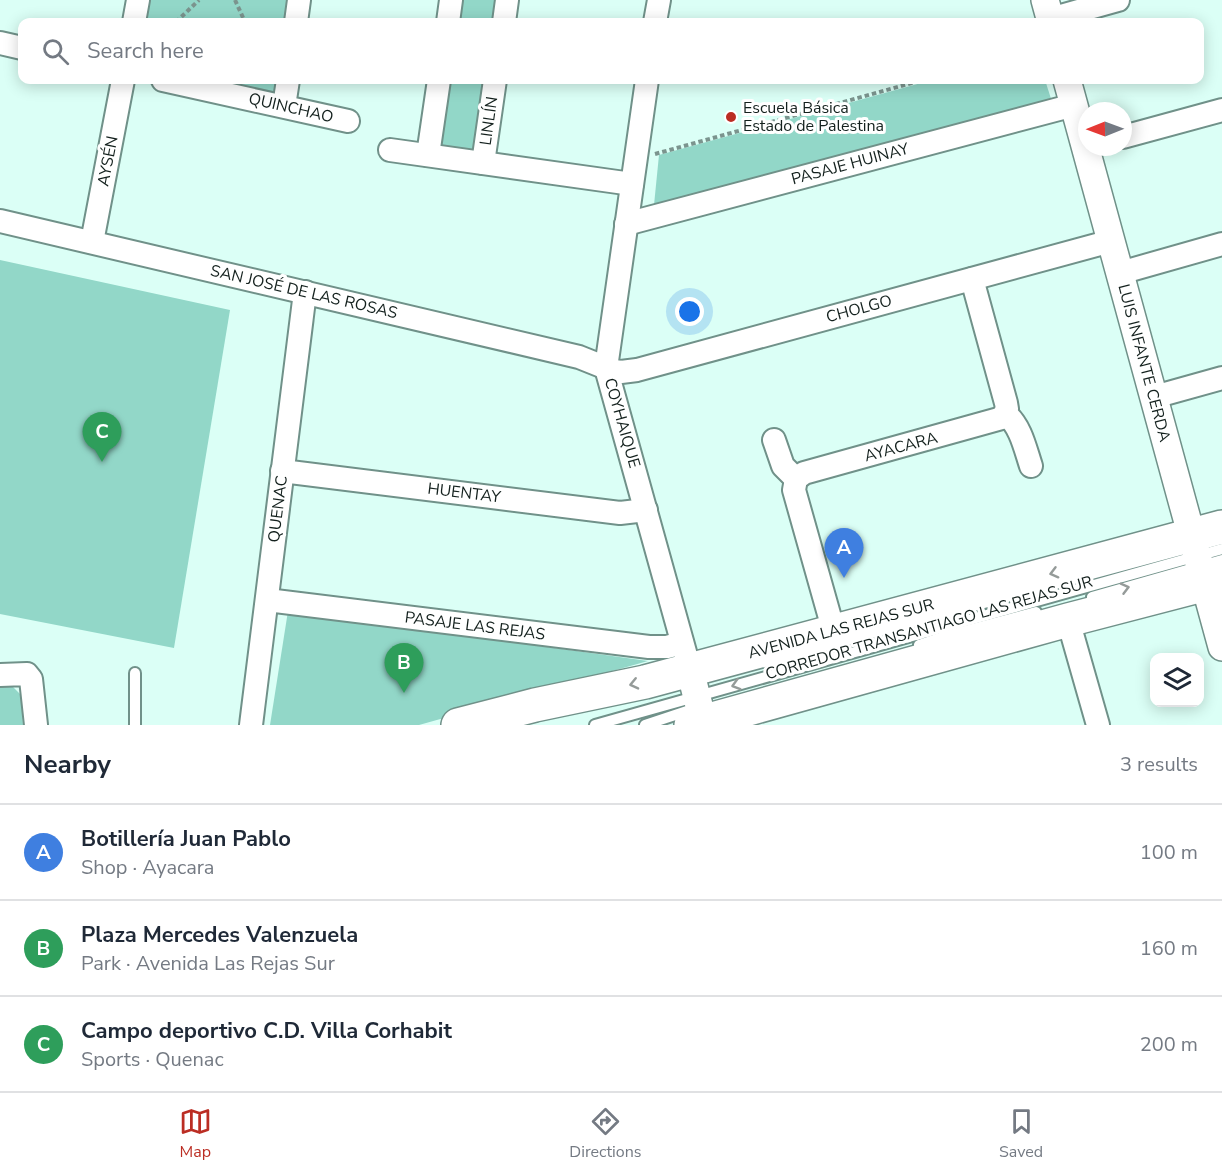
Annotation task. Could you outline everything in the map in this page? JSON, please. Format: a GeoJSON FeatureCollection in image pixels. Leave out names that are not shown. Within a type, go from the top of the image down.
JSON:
{"type":"FeatureCollection","features":[{"type":"Feature","properties":{"kind":"main road","name":"AVENIDA LAS REJAS SUR"},"geometry":{"type":"LineString","coordinates":[[458,725],[535,705],[645,682],[695,698],[1068,620],[1210,557]]}},
{"type":"Feature","properties":{"kind":"main road","name":"AVENIDA LAS REJAS SUR"},"geometry":{"type":"LineString","coordinates":[[695,698],[834,632],[1210,557]]}},
{"type":"Feature","properties":{"kind":"street"},"geometry":{"type":"LineString","coordinates":[[135,18],[138,0]]}},
{"type":"Feature","properties":{"kind":"street"},"geometry":{"type":"LineString","coordinates":[[297,18],[299,0]]}},
{"type":"Feature","properties":{"kind":"street"},"geometry":{"type":"LineString","coordinates":[[449,18],[451,0]]}},
{"type":"Feature","properties":{"kind":"street"},"geometry":{"type":"LineString","coordinates":[[505,18],[507,0]]}},
{"type":"Feature","properties":{"kind":"street"},"geometry":{"type":"LineString","coordinates":[[656,18],[658,0]]}},
{"type":"Feature","properties":{"kind":"street"},"geometry":{"type":"LineString","coordinates":[[1049,14],[1118,0]]}},
{"type":"Feature","properties":{"kind":"street"},"geometry":{"type":"LineString","coordinates":[[0,43],[18,47]]}},
{"type":"Feature","properties":{"kind":"street","name":"AYSÉN"},"geometry":{"type":"LineString","coordinates":[[92,242],[122,84]]}},
{"type":"Feature","properties":{"kind":"street","name":"QUINCHAO"},"geometry":{"type":"LineString","coordinates":[[182,84],[348,121]]}},
{"type":"Feature","properties":{"kind":"street"},"geometry":{"type":"LineString","coordinates":[[284,106],[287,84]]}},
{"type":"Feature","properties":{"kind":"street"},"geometry":{"type":"LineString","coordinates":[[428,155],[438,84]]}},
{"type":"Feature","properties":{"kind":"street","name":"LINLÍN"},"geometry":{"type":"LineString","coordinates":[[483,163],[494,84]]}},
{"type":"Feature","properties":{"kind":"street","name":"COYHAIQUE"},"geometry":{"type":"LineString","coordinates":[[646,84],[606,368],[695,698]]}},
{"type":"Feature","properties":{"kind":"street","name":"LUIS INFANTE CERDA"},"geometry":{"type":"LineString","coordinates":[[1070,92],[1078,120]]}},
{"type":"Feature","properties":{"kind":"street","name":"PASAJE HUINAY"},"geometry":{"type":"LineString","coordinates":[[626,224],[1070,92]]}},
{"type":"Feature","properties":{"kind":"street"},"geometry":{"type":"LineString","coordinates":[[1132,135],[1222,110]]}},
{"type":"Feature","properties":{"kind":"street"},"geometry":{"type":"LineString","coordinates":[[390,150],[632,184]]}},
{"type":"Feature","properties":{"kind":"street","name":"LUIS INFANTE CERDA"},"geometry":{"type":"LineString","coordinates":[[1088,156],[1154,397],[1210,557],[1222,647]]}},
{"type":"Feature","properties":{"kind":"street","name":"SAN JOSÉ DE LAS ROSAS"},"geometry":{"type":"LineString","coordinates":[[0,220],[579,357],[606,368]]}},
{"type":"Feature","properties":{"kind":"street","name":"CHOLGO"},"geometry":{"type":"LineString","coordinates":[[606,368],[621,372],[637,370],[1111,241]]}},
{"type":"Feature","properties":{"kind":"street"},"geometry":{"type":"LineString","coordinates":[[1120,273],[1222,244]]}},
{"type":"Feature","properties":{"kind":"street"},"geometry":{"type":"LineString","coordinates":[[972,279],[1006,403],[1006,414],[1015,423],[1031,466]]}},
{"type":"Feature","properties":{"kind":"street","name":"QUENAC"},"geometry":{"type":"LineString","coordinates":[[251,725],[304,292]]}},
{"type":"Feature","properties":{"kind":"street"},"geometry":{"type":"LineString","coordinates":[[1154,397],[1222,378]]}},
{"type":"Feature","properties":{"kind":"street","name":"AYACARA"},"geometry":{"type":"LineString","coordinates":[[796,479],[804,472],[997,421],[1006,414]]}},
{"type":"Feature","properties":{"kind":"street"},"geometry":{"type":"LineString","coordinates":[[774,440],[783,466],[796,479],[794,490],[834,632]]}},
{"type":"Feature","properties":{"kind":"street","name":"HUENTAY"},"geometry":{"type":"LineString","coordinates":[[282,471],[620,513],[646,510]]}},
{"type":"Feature","properties":{"kind":"street","name":"PASAJE LAS REJAS"},"geometry":{"type":"LineString","coordinates":[[267,600],[649,647],[667,647],[695,698]]}},
{"type":"Feature","properties":{"kind":"street"},"geometry":{"type":"LineString","coordinates":[[1068,620],[1098,725]]}},
{"type":"Feature","properties":{"kind":"street"},"geometry":{"type":"LineString","coordinates":[[10,675],[27,674],[31,679],[36,725]]}},
{"type":"Feature","properties":{"kind":"lane","name":"CORREDOR TRANSANTIAGO LAS REJAS SUR"},"geometry":{"type":"LineString","coordinates":[[905,650],[1210,557]]}},
{"type":"Feature","properties":{"kind":"lane","name":"CORREDOR TRANSANTIAGO LAS REJAS SUR"},"geometry":{"type":"LineString","coordinates":[[595,725],[1210,557]]}},
{"type":"Feature","properties":{"kind":"lane"},"geometry":{"type":"LineString","coordinates":[[135,673],[135,725]]}},
{"type":"Feature","properties":{"kind":"lane","name":"CORREDOR TRANSANTIAGO LAS REJAS SUR"},"geometry":{"type":"LineString","coordinates":[[645,725],[695,698],[732,698]]}},
{"type":"Feature","properties":{"kind":"path"},"geometry":{"type":"LineString","coordinates":[[180,18],[200,0]]}},
{"type":"Feature","properties":{"kind":"path"},"geometry":{"type":"LineString","coordinates":[[235,0],[243,18]]}},
{"type":"Feature","properties":{"kind":"path"},"geometry":{"type":"LineString","coordinates":[[636,159],[908,84]]}},
{"type":"Feature","properties":{"kind":"green space"},"geometry":{"type":"Polygon","coordinates":[[[150,0],[289,0],[287,18],[147,18],[150,0]]]}},
{"type":"Feature","properties":{"kind":"green space"},"geometry":{"type":"Polygon","coordinates":[[[463,0],[501,0],[499,18],[461,18],[463,0]]]}},
{"type":"Feature","properties":{"kind":"green space"},"geometry":{"type":"Polygon","coordinates":[[[213,84],[277,84],[275,98],[213,84]]]}},
{"type":"Feature","properties":{"kind":"green space"},"geometry":{"type":"Polygon","coordinates":[[[449,84],[487,84],[477,152],[440,146],[449,84]]]}},
{"type":"Feature","properties":{"kind":"green space"},"geometry":{"type":"Polygon","coordinates":[[[917,84],[1046,84],[1054,108],[653,215],[659,155],[917,84]]]}},
{"type":"Feature","properties":{"kind":"green space"},"geometry":{"type":"Polygon","coordinates":[[[0,260],[230,310],[174,648],[0,614],[0,260]]]}},
{"type":"Feature","properties":{"kind":"green space"},"geometry":{"type":"Polygon","coordinates":[[[288,611],[648,661],[419,725],[270,725],[288,611]]]}},
{"type":"Feature","properties":{"kind":"green space"},"geometry":{"type":"Polygon","coordinates":[[[8,682],[21,695],[23,725],[0,725],[0,684],[8,682]]]}},
{"type":"Feature","properties":{"kind":"place","name":"Escuela Básica Estado de Palestina"},"geometry":{"type":"Point","coordinates":[731,117]}},
{"type":"Feature","properties":{"kind":"place","name":"Campo deportivo C.D. Villa Corhabit"},"geometry":{"type":"Point","coordinates":[102,462]}},
{"type":"Feature","properties":{"kind":"place","name":"Botillería Juan Pablo"},"geometry":{"type":"Point","coordinates":[844,578]}},
{"type":"Feature","properties":{"kind":"place","name":"Plaza Mercedes Valenzuela"},"geometry":{"type":"Point","coordinates":[404,693]}}]}
